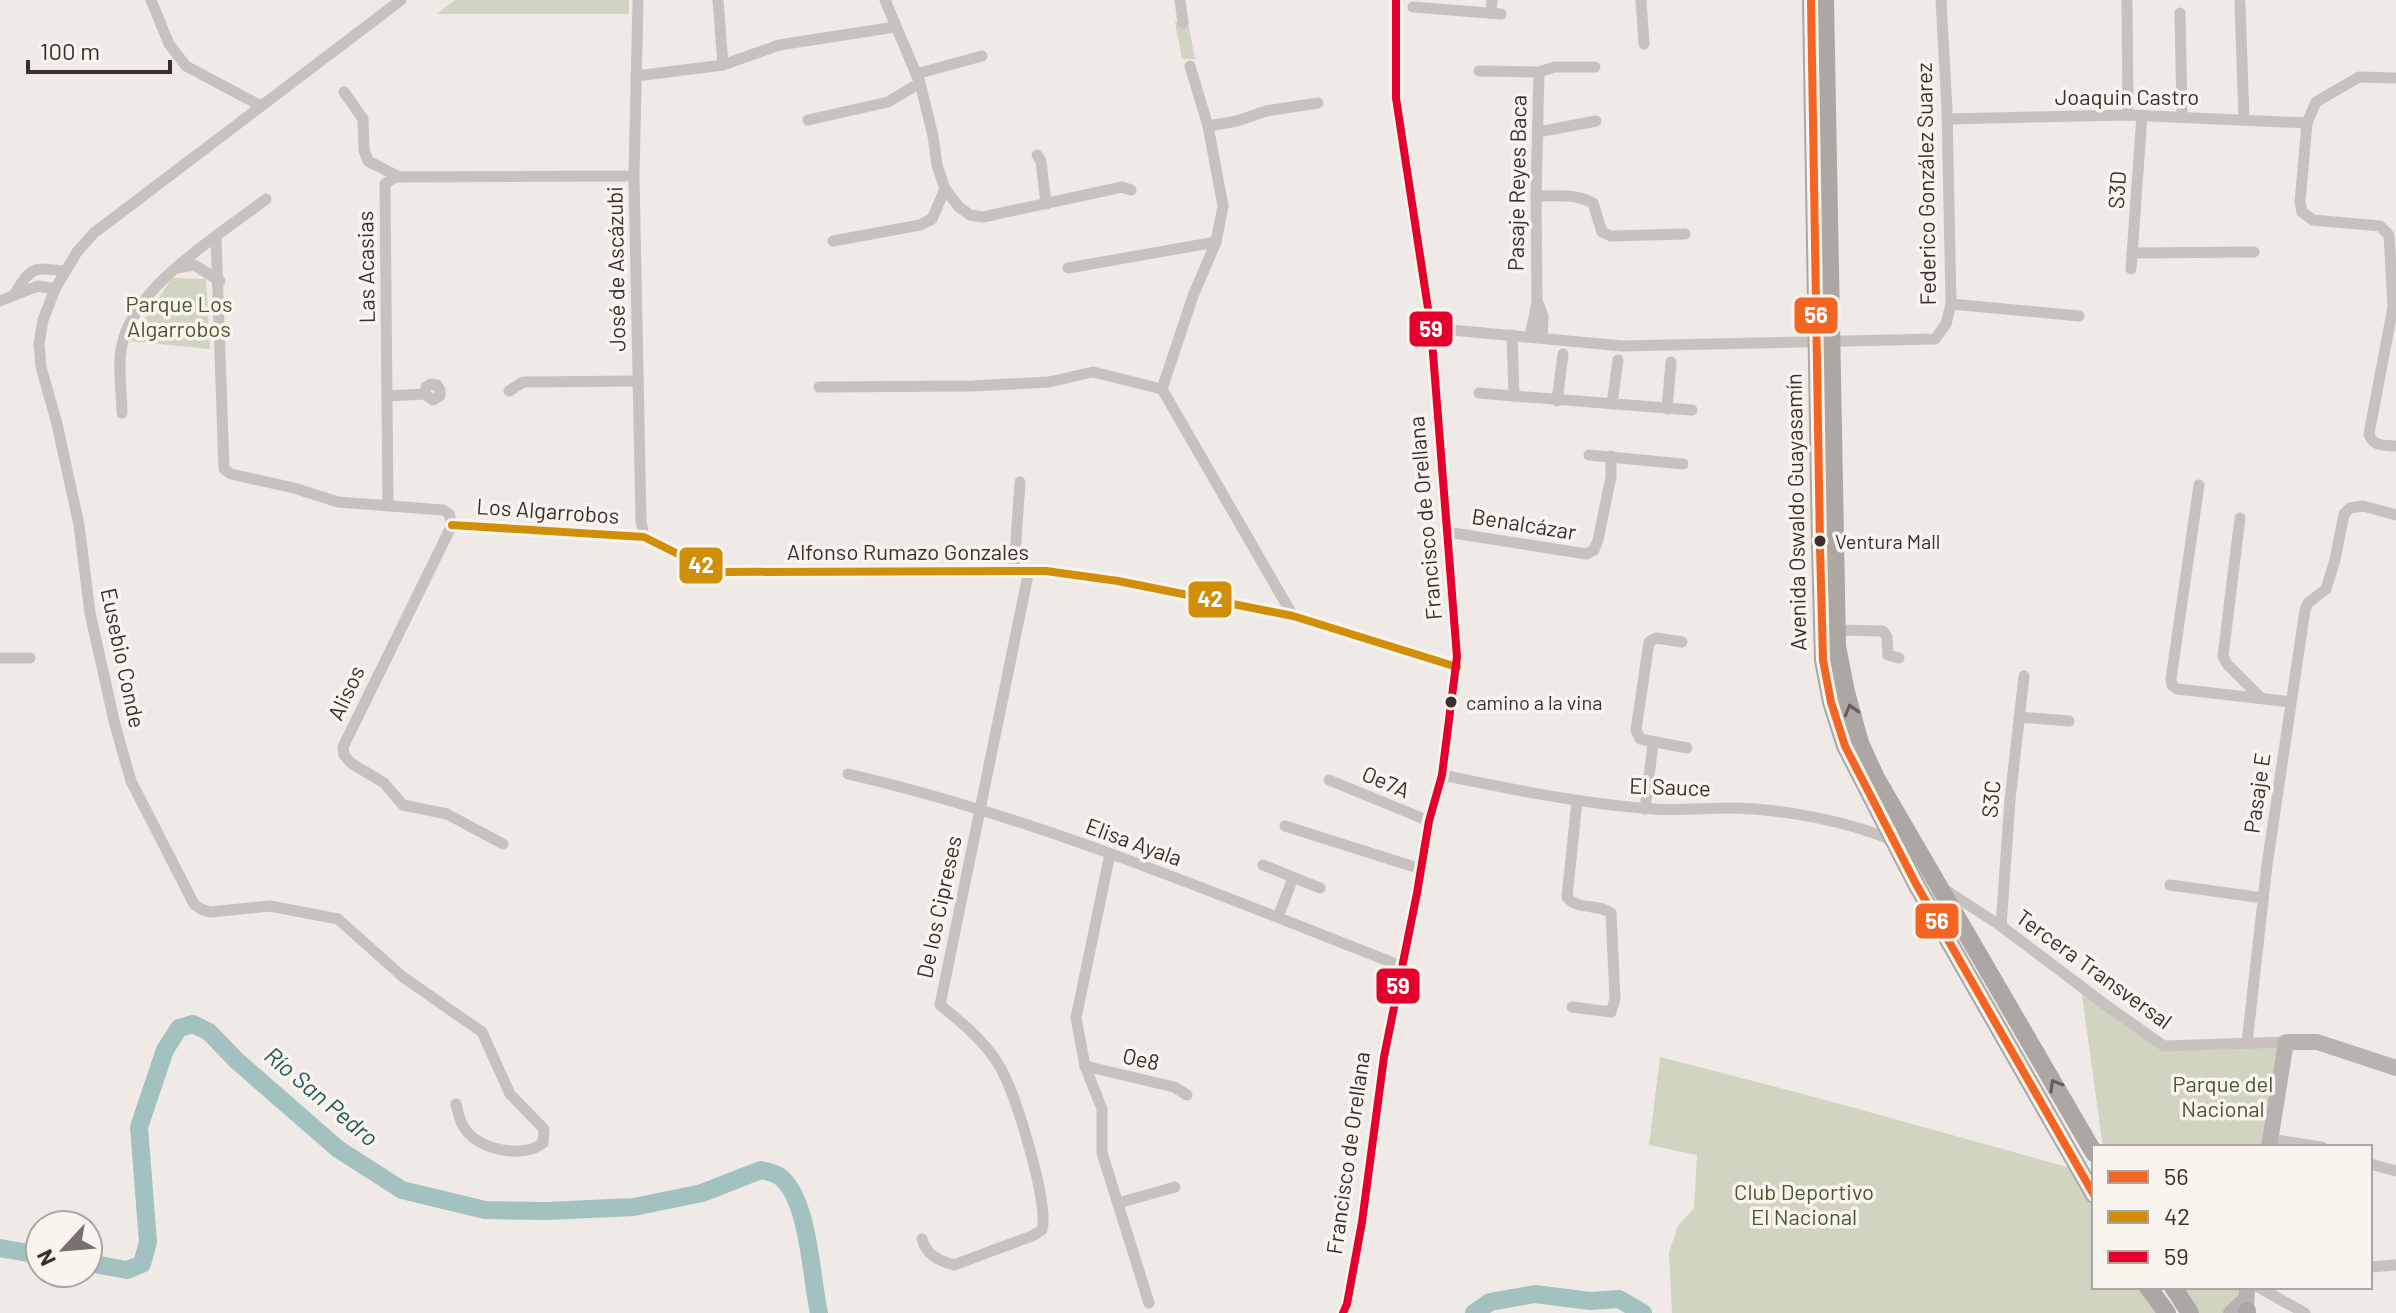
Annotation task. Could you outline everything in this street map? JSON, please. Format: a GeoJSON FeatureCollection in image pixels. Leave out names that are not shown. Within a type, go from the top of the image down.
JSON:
{"type":"FeatureCollection","features":[{"type":"Feature","properties":{"kind":"main road","name":"Avenida Oswaldo Guayasamín"},"geometry":{"type":"LineString","coordinates":[[1811,0],[1837,630],[1846,692],[1860,743],[1893,810],[2092,1150]]}},
{"type":"Feature","properties":{"kind":"main road","name":"Avenida Oswaldo Guayasamín"},"geometry":{"type":"LineString","coordinates":[[1825,0],[1823,660],[1831,702],[1845,746],[1895,842],[2092,1191]]}},
{"type":"Feature","properties":{"kind":"main road"},"geometry":{"type":"LineString","coordinates":[[2269,1143],[2286,1042],[2317,1042],[2396,1068]]}},
{"type":"Feature","properties":{"kind":"main road"},"geometry":{"type":"LineString","coordinates":[[2149,1289],[2167,1313]]}},
{"type":"Feature","properties":{"kind":"main road"},"geometry":{"type":"LineString","coordinates":[[2174,1289],[2190,1313]]}},
{"type":"Feature","properties":{"kind":"street"},"geometry":{"type":"LineString","coordinates":[[151,0],[169,44],[186,66],[261,106]]}},
{"type":"Feature","properties":{"kind":"street","name":"Eusebio Conde"},"geometry":{"type":"LineString","coordinates":[[401,0],[384,4],[261,106],[94,233],[64,271],[55,289],[41,332],[41,367],[79,525],[90,613],[115,725],[131,781],[194,904],[201,909],[218,912],[270,906],[338,919],[403,977],[482,1032],[510,1094],[544,1129],[543,1143],[528,1150],[488,1147],[465,1130],[456,1104]]}},
{"type":"Feature","properties":{"kind":"street","name":"José de Ascázubi"},"geometry":{"type":"LineString","coordinates":[[638,0],[634,176],[641,521],[644,537]]}},
{"type":"Feature","properties":{"kind":"street"},"geometry":{"type":"LineString","coordinates":[[718,0],[723,65]]}},
{"type":"Feature","properties":{"kind":"street"},"geometry":{"type":"LineString","coordinates":[[885,0],[918,78],[945,189],[959,207],[970,215],[983,217],[1122,187],[1131,190]]}},
{"type":"Feature","properties":{"kind":"street"},"geometry":{"type":"LineString","coordinates":[[1180,0],[1183,23]]}},
{"type":"Feature","properties":{"kind":"street","name":"Francisco de Orellana"},"geometry":{"type":"LineString","coordinates":[[1343,1313],[1362,1222],[1384,1057],[1429,821],[1442,775],[1457,667],[1455,608],[1431,328],[1396,98],[1396,0]]}},
{"type":"Feature","properties":{"kind":"street"},"geometry":{"type":"LineString","coordinates":[[1413,7],[1496,14],[1492,0]]}},
{"type":"Feature","properties":{"kind":"street"},"geometry":{"type":"LineString","coordinates":[[1641,0],[1644,44]]}},
{"type":"Feature","properties":{"kind":"street","name":"Federico González Suarez"},"geometry":{"type":"LineString","coordinates":[[1431,328],[1622,346],[1935,339],[1946,324],[1951,304],[1941,0]]}},
{"type":"Feature","properties":{"kind":"street"},"geometry":{"type":"LineString","coordinates":[[2127,0],[2128,115]]}},
{"type":"Feature","properties":{"kind":"street"},"geometry":{"type":"LineString","coordinates":[[2240,1],[2244,120]]}},
{"type":"Feature","properties":{"kind":"street"},"geometry":{"type":"LineString","coordinates":[[2180,13],[2182,115]]}},
{"type":"Feature","properties":{"kind":"street"},"geometry":{"type":"LineString","coordinates":[[636,76],[723,65],[779,45],[895,27]]}},
{"type":"Feature","properties":{"kind":"street"},"geometry":{"type":"LineString","coordinates":[[808,120],[888,102],[918,78],[982,56]]}},
{"type":"Feature","properties":{"kind":"street"},"geometry":{"type":"LineString","coordinates":[[1162,389],[1193,296],[1216,242],[1223,206],[1208,126],[1190,66]]}},
{"type":"Feature","properties":{"kind":"street","name":"Pasaje Reyes Baca"},"geometry":{"type":"LineString","coordinates":[[1536,336],[1539,72],[1555,67],[1595,67]]}},
{"type":"Feature","properties":{"kind":"street"},"geometry":{"type":"LineString","coordinates":[[1479,71],[1539,72]]}},
{"type":"Feature","properties":{"kind":"street"},"geometry":{"type":"LineString","coordinates":[[2396,78],[2366,76],[2351,80],[2316,102],[2307,123],[2300,202],[2302,212],[2313,220],[2380,226],[2389,235],[2395,307],[2369,434],[2378,445],[2396,446]]}},
{"type":"Feature","properties":{"kind":"street"},"geometry":{"type":"LineString","coordinates":[[344,92],[363,119],[364,150],[368,161],[399,177],[634,176]]}},
{"type":"Feature","properties":{"kind":"street"},"geometry":{"type":"LineString","coordinates":[[1208,126],[1237,121],[1266,111],[1318,103]]}},
{"type":"Feature","properties":{"kind":"street","name":"S3D"},"geometry":{"type":"LineString","coordinates":[[2131,269],[2142,115]]}},
{"type":"Feature","properties":{"kind":"street","name":"Joaquin Castro"},"geometry":{"type":"LineString","coordinates":[[1947,119],[2182,115],[2307,123]]}},
{"type":"Feature","properties":{"kind":"street"},"geometry":{"type":"LineString","coordinates":[[1538,132],[1596,121]]}},
{"type":"Feature","properties":{"kind":"street"},"geometry":{"type":"LineString","coordinates":[[1037,155],[1041,161],[1046,204]]}},
{"type":"Feature","properties":{"kind":"street","name":"Las Acasias"},"geometry":{"type":"LineString","coordinates":[[388,506],[385,184],[399,177]]}},
{"type":"Feature","properties":{"kind":"street"},"geometry":{"type":"LineString","coordinates":[[833,241],[920,225],[932,219],[945,189]]}},
{"type":"Feature","properties":{"kind":"street"},"geometry":{"type":"LineString","coordinates":[[1536,196],[1572,195],[1593,203],[1602,232],[1611,236],[1685,234]]}},
{"type":"Feature","properties":{"kind":"street"},"geometry":{"type":"LineString","coordinates":[[122,413],[122,345],[137,308],[174,268],[266,199]]}},
{"type":"Feature","properties":{"kind":"street"},"geometry":{"type":"LineString","coordinates":[[216,238],[220,281]]}},
{"type":"Feature","properties":{"kind":"street"},"geometry":{"type":"LineString","coordinates":[[1068,268],[1216,242]]}},
{"type":"Feature","properties":{"kind":"street"},"geometry":{"type":"LineString","coordinates":[[2132,253],[2254,252]]}},
{"type":"Feature","properties":{"kind":"street"},"geometry":{"type":"LineString","coordinates":[[174,268],[194,265],[220,281]]}},
{"type":"Feature","properties":{"kind":"street"},"geometry":{"type":"LineString","coordinates":[[14,295],[28,272],[34,269],[64,271]]}},
{"type":"Feature","properties":{"kind":"street","name":"Los Algarrobos"},"geometry":{"type":"LineString","coordinates":[[220,281],[224,469],[231,474],[294,488],[338,502],[443,510],[449,514],[452,525],[644,537]]}},
{"type":"Feature","properties":{"kind":"street"},"geometry":{"type":"LineString","coordinates":[[0,301],[38,286],[55,289]]}},
{"type":"Feature","properties":{"kind":"street"},"geometry":{"type":"LineString","coordinates":[[1951,304],[2079,316]]}},
{"type":"Feature","properties":{"kind":"street"},"geometry":{"type":"LineString","coordinates":[[1512,335],[1514,396]]}},
{"type":"Feature","properties":{"kind":"street"},"geometry":{"type":"LineString","coordinates":[[1557,401],[1563,354]]}},
{"type":"Feature","properties":{"kind":"street"},"geometry":{"type":"LineString","coordinates":[[1612,404],[1618,360]]}},
{"type":"Feature","properties":{"kind":"street"},"geometry":{"type":"LineString","coordinates":[[1667,409],[1671,362]]}},
{"type":"Feature","properties":{"kind":"street"},"geometry":{"type":"LineString","coordinates":[[819,387],[988,386],[1049,382],[1093,372],[1162,389],[1293,616]]}},
{"type":"Feature","properties":{"kind":"street"},"geometry":{"type":"LineString","coordinates":[[509,391],[523,382],[638,381]]}},
{"type":"Feature","properties":{"kind":"street"},"geometry":{"type":"LineString","coordinates":[[1479,393],[1692,410]]}},
{"type":"Feature","properties":{"kind":"street"},"geometry":{"type":"LineString","coordinates":[[388,396],[425,394]]}},
{"type":"Feature","properties":{"kind":"street"},"geometry":{"type":"LineString","coordinates":[[1589,455],[1683,464]]}},
{"type":"Feature","properties":{"kind":"street","name":"Benalcázar"},"geometry":{"type":"LineString","coordinates":[[1447,532],[1586,554],[1594,550],[1598,540],[1611,477],[1611,456]]}},
{"type":"Feature","properties":{"kind":"street"},"geometry":{"type":"LineString","coordinates":[[1014,570],[1020,482]]}},
{"type":"Feature","properties":{"kind":"street"},"geometry":{"type":"LineString","coordinates":[[2199,485],[2172,685],[2177,689],[2291,702]]}},
{"type":"Feature","properties":{"kind":"street","name":"Pasaje E"},"geometry":{"type":"LineString","coordinates":[[2247,1043],[2263,898],[2305,610],[2308,603],[2326,589],[2344,514],[2350,508],[2363,506],[2396,515]]}},
{"type":"Feature","properties":{"kind":"street"},"geometry":{"type":"LineString","coordinates":[[2240,518],[2223,656],[2260,697]]}},
{"type":"Feature","properties":{"kind":"street","name":"Alisos"},"geometry":{"type":"LineString","coordinates":[[452,525],[373,682],[343,747],[344,755],[351,763],[384,783],[403,805],[447,814],[503,844]]}},
{"type":"Feature","properties":{"kind":"street","name":"Alfonso Rumazo Gonzales"},"geometry":{"type":"LineString","coordinates":[[644,537],[710,570],[723,572],[1029,570],[1118,581],[1293,616],[1457,667]]}},
{"type":"Feature","properties":{"kind":"street","name":"De los Cipreses"},"geometry":{"type":"LineString","coordinates":[[922,1239],[931,1257],[954,1265],[1032,1236],[1042,1230],[1043,1224],[1035,1176],[1004,1074],[988,1048],[940,1005],[1029,570]]}},
{"type":"Feature","properties":{"kind":"street"},"geometry":{"type":"LineString","coordinates":[[1837,630],[1883,631],[1887,637],[1888,655],[1899,658]]}},
{"type":"Feature","properties":{"kind":"street"},"geometry":{"type":"LineString","coordinates":[[1682,642],[1656,638],[1649,642],[1636,730],[1640,739],[1653,744],[1687,748]]}},
{"type":"Feature","properties":{"kind":"street"},"geometry":{"type":"LineString","coordinates":[[0,658],[30,658]]}},
{"type":"Feature","properties":{"kind":"street","name":"S3C"},"geometry":{"type":"LineString","coordinates":[[2001,926],[2005,910],[2010,800],[2024,676]]}},
{"type":"Feature","properties":{"kind":"street"},"geometry":{"type":"LineString","coordinates":[[2019,717],[2069,721]]}},
{"type":"Feature","properties":{"kind":"street"},"geometry":{"type":"LineString","coordinates":[[1645,809],[1653,744]]}},
{"type":"Feature","properties":{"kind":"street","name":"Elisa Ayala"},"geometry":{"type":"LineString","coordinates":[[848,774],[981,809],[1110,854],[1401,966]]}},
{"type":"Feature","properties":{"kind":"street","name":"El Sauce"},"geometry":{"type":"LineString","coordinates":[[1442,775],[1577,801],[1645,809],[1736,808],[1810,817],[1869,830],[1895,842]]}},
{"type":"Feature","properties":{"kind":"street","name":"Oe7A"},"geometry":{"type":"LineString","coordinates":[[1329,780],[1429,821]]}},
{"type":"Feature","properties":{"kind":"street"},"geometry":{"type":"LineString","coordinates":[[1572,1007],[1611,1012],[1615,999],[1611,913],[1600,907],[1575,905],[1567,897],[1577,801]]}},
{"type":"Feature","properties":{"kind":"street"},"geometry":{"type":"LineString","coordinates":[[1285,826],[1421,869]]}},
{"type":"Feature","properties":{"kind":"street"},"geometry":{"type":"LineString","coordinates":[[1110,854],[1076,1018],[1085,1066],[1102,1109],[1102,1153],[1149,1303]]}},
{"type":"Feature","properties":{"kind":"street"},"geometry":{"type":"LineString","coordinates":[[1263,865],[1320,888]]}},
{"type":"Feature","properties":{"kind":"street"},"geometry":{"type":"LineString","coordinates":[[1278,917],[1293,878]]}},
{"type":"Feature","properties":{"kind":"street","name":"Tercera Transversal"},"geometry":{"type":"LineString","coordinates":[[1937,885],[2001,926],[2164,1046],[2286,1042]]}},
{"type":"Feature","properties":{"kind":"street"},"geometry":{"type":"LineString","coordinates":[[2170,885],[2263,898]]}},
{"type":"Feature","properties":{"kind":"street","name":"Oe8"},"geometry":{"type":"LineString","coordinates":[[1085,1066],[1174,1087],[1187,1095]]}},
{"type":"Feature","properties":{"kind":"street"},"geometry":{"type":"LineString","coordinates":[[2269,1143],[2296,1145]]}},
{"type":"Feature","properties":{"kind":"street"},"geometry":{"type":"LineString","coordinates":[[2372,1165],[2396,1171]]}},
{"type":"Feature","properties":{"kind":"street"},"geometry":{"type":"LineString","coordinates":[[1118,1203],[1175,1187]]}},
{"type":"Feature","properties":{"kind":"street"},"geometry":{"type":"LineString","coordinates":[[2372,1267],[2396,1265]]}},
{"type":"Feature","properties":{"kind":"street"},"geometry":{"type":"LineString","coordinates":[[2262,1289],[2305,1313]]}},
{"type":"Feature","properties":{"kind":"green space"},"geometry":{"type":"Polygon","coordinates":[[[455,0],[629,0],[629,14],[437,14],[455,0]]]}},
{"type":"Feature","properties":{"kind":"green space"},"geometry":{"type":"Polygon","coordinates":[[[1175,22],[1188,22],[1195,59],[1182,59],[1175,22]]]}},
{"type":"Feature","properties":{"kind":"green space","name":"Parque Los Algarrobos"},"geometry":{"type":"Polygon","coordinates":[[[172,278],[206,279],[210,349],[130,341],[172,278]]]}},
{"type":"Feature","properties":{"kind":"green space","name":"Parque del Nacional"},"geometry":{"type":"Polygon","coordinates":[[[2081,989],[2164,1048],[2292,1040],[2271,1145],[2103,1145],[2081,989]]]}},
{"type":"Feature","properties":{"kind":"green space","name":"Club Deportivo El Nacional"},"geometry":{"type":"Polygon","coordinates":[[[1660,1057],[2071,1168],[2092,1206],[2092,1289],[2141,1289],[2157,1313],[1672,1313],[1669,1252],[1678,1226],[1694,1208],[1697,1155],[1649,1145],[1660,1057]]]}},
{"type":"Feature","properties":{"kind":"green space"},"geometry":{"type":"Polygon","coordinates":[[[2183,1289],[2246,1289],[2230,1313],[2197,1313],[2183,1289]]]}},
{"type":"Feature","properties":{"kind":"waterway","name":"Río San Pedro"},"geometry":{"type":"LineString","coordinates":[[104,1266],[127,1270],[142,1264],[148,1242],[139,1127],[165,1050],[179,1028],[193,1024],[209,1032],[237,1061],[338,1149],[402,1190],[485,1210],[546,1211],[634,1207],[702,1193],[761,1170],[777,1175],[789,1186],[803,1219],[819,1313]]}},
{"type":"Feature","properties":{"kind":"waterway","name":"Río San Pedro"},"geometry":{"type":"LineString","coordinates":[[0,1248],[24,1252]]}},
{"type":"Feature","properties":{"kind":"waterway","name":"Río San Pedro"},"geometry":{"type":"LineString","coordinates":[[1474,1313],[1490,1302],[1535,1294],[1590,1301],[1619,1299],[1643,1313]]}},
{"type":"Feature","properties":{"kind":"transit line","name":"59"},"geometry":{"type":"LineString","coordinates":[[1343,1313],[1362,1222],[1384,1057],[1429,821],[1442,775],[1457,657],[1431,328],[1396,98],[1396,0]]}},
{"type":"Feature","properties":{"kind":"transit line","name":"56"},"geometry":{"type":"LineString","coordinates":[[1811,0],[1823,660],[1831,702],[1845,746],[1916,884],[2092,1192]]}},
{"type":"Feature","properties":{"kind":"transit line","name":"42"},"geometry":{"type":"LineString","coordinates":[[452,525],[644,537],[710,570],[723,572],[1046,571],[1118,581],[1293,616],[1457,667]]}},
{"type":"Feature","properties":{"kind":"place","name":"Ventura Mall"},"geometry":{"type":"Point","coordinates":[1820,541]}},
{"type":"Feature","properties":{"kind":"place","name":"camino a la vina"},"geometry":{"type":"Point","coordinates":[1451,702]}}]}
